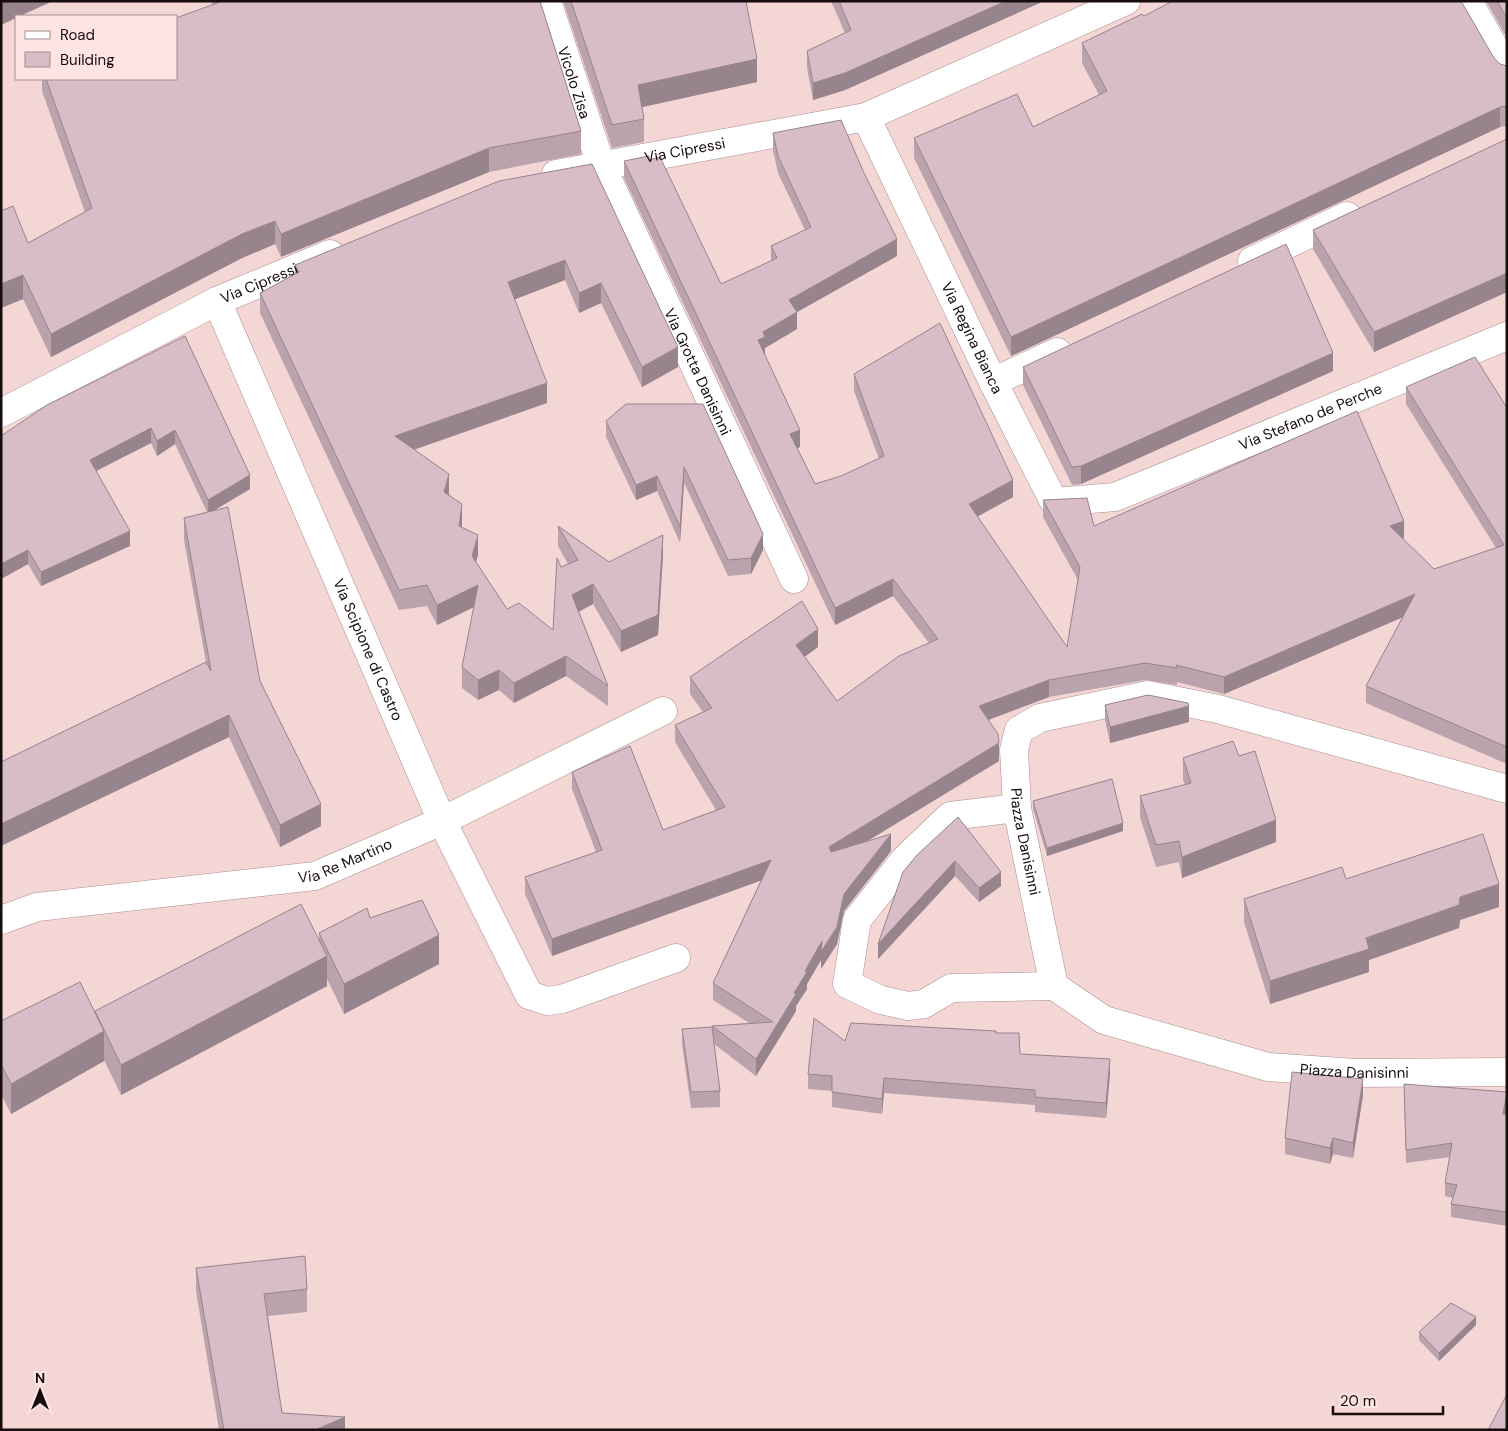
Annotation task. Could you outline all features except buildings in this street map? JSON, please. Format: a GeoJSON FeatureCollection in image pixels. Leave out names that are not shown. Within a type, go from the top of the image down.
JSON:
{"type":"FeatureCollection","features":[{"type":"Feature","properties":{"kind":"street","name":"Vicolo Zisa"},"geometry":{"type":"LineString","coordinates":[[547,1],[601,166]]}},
{"type":"Feature","properties":{"kind":"street","name":"Via Cipressi"},"geometry":{"type":"LineString","coordinates":[[534,178],[866,117],[1126,1]]}},
{"type":"Feature","properties":{"kind":"street"},"geometry":{"type":"LineString","coordinates":[[1468,1],[1507,70]]}},
{"type":"Feature","properties":{"kind":"street","name":"Via Regina Bianca"},"geometry":{"type":"LineString","coordinates":[[866,117],[993,382],[1054,502],[1115,497]]}},
{"type":"Feature","properties":{"kind":"street","name":"Via Grotta Danisinni"},"geometry":{"type":"LineString","coordinates":[[601,166],[794,579]]}},
{"type":"Feature","properties":{"kind":"street"},"geometry":{"type":"LineString","coordinates":[[1227,272],[1372,204]]}},
{"type":"Feature","properties":{"kind":"street","name":"Via Cipressi"},"geometry":{"type":"LineString","coordinates":[[1,413],[217,301],[351,245]]}},
{"type":"Feature","properties":{"kind":"street","name":"Via Scipione di Castro"},"geometry":{"type":"LineString","coordinates":[[217,301],[442,821],[529,995],[547,1001],[562,999],[676,958]]}},
{"type":"Feature","properties":{"kind":"street"},"geometry":{"type":"LineString","coordinates":[[993,382],[1083,340]]}},
{"type":"Feature","properties":{"kind":"street","name":"Via Stefano de Perche"},"geometry":{"type":"LineString","coordinates":[[1115,497],[1503,345]]}},
{"type":"Feature","properties":{"kind":"street","name":"Piazza Danisinni"},"geometry":{"type":"LineString","coordinates":[[1507,789],[1218,709],[1148,696],[1040,718],[1019,730],[1014,750],[1017,808],[1054,986],[1104,1020],[1268,1067],[1356,1073],[1507,1072]]}},
{"type":"Feature","properties":{"kind":"street","name":"Via Re Martino"},"geometry":{"type":"LineString","coordinates":[[1,920],[37,907],[315,876],[442,821],[663,711]]}},
{"type":"Feature","properties":{"kind":"street"},"geometry":{"type":"LineString","coordinates":[[1017,808],[950,816],[905,859],[857,920],[847,984],[881,1000],[908,1006],[924,1004],[951,988],[1054,986]]}}]}
